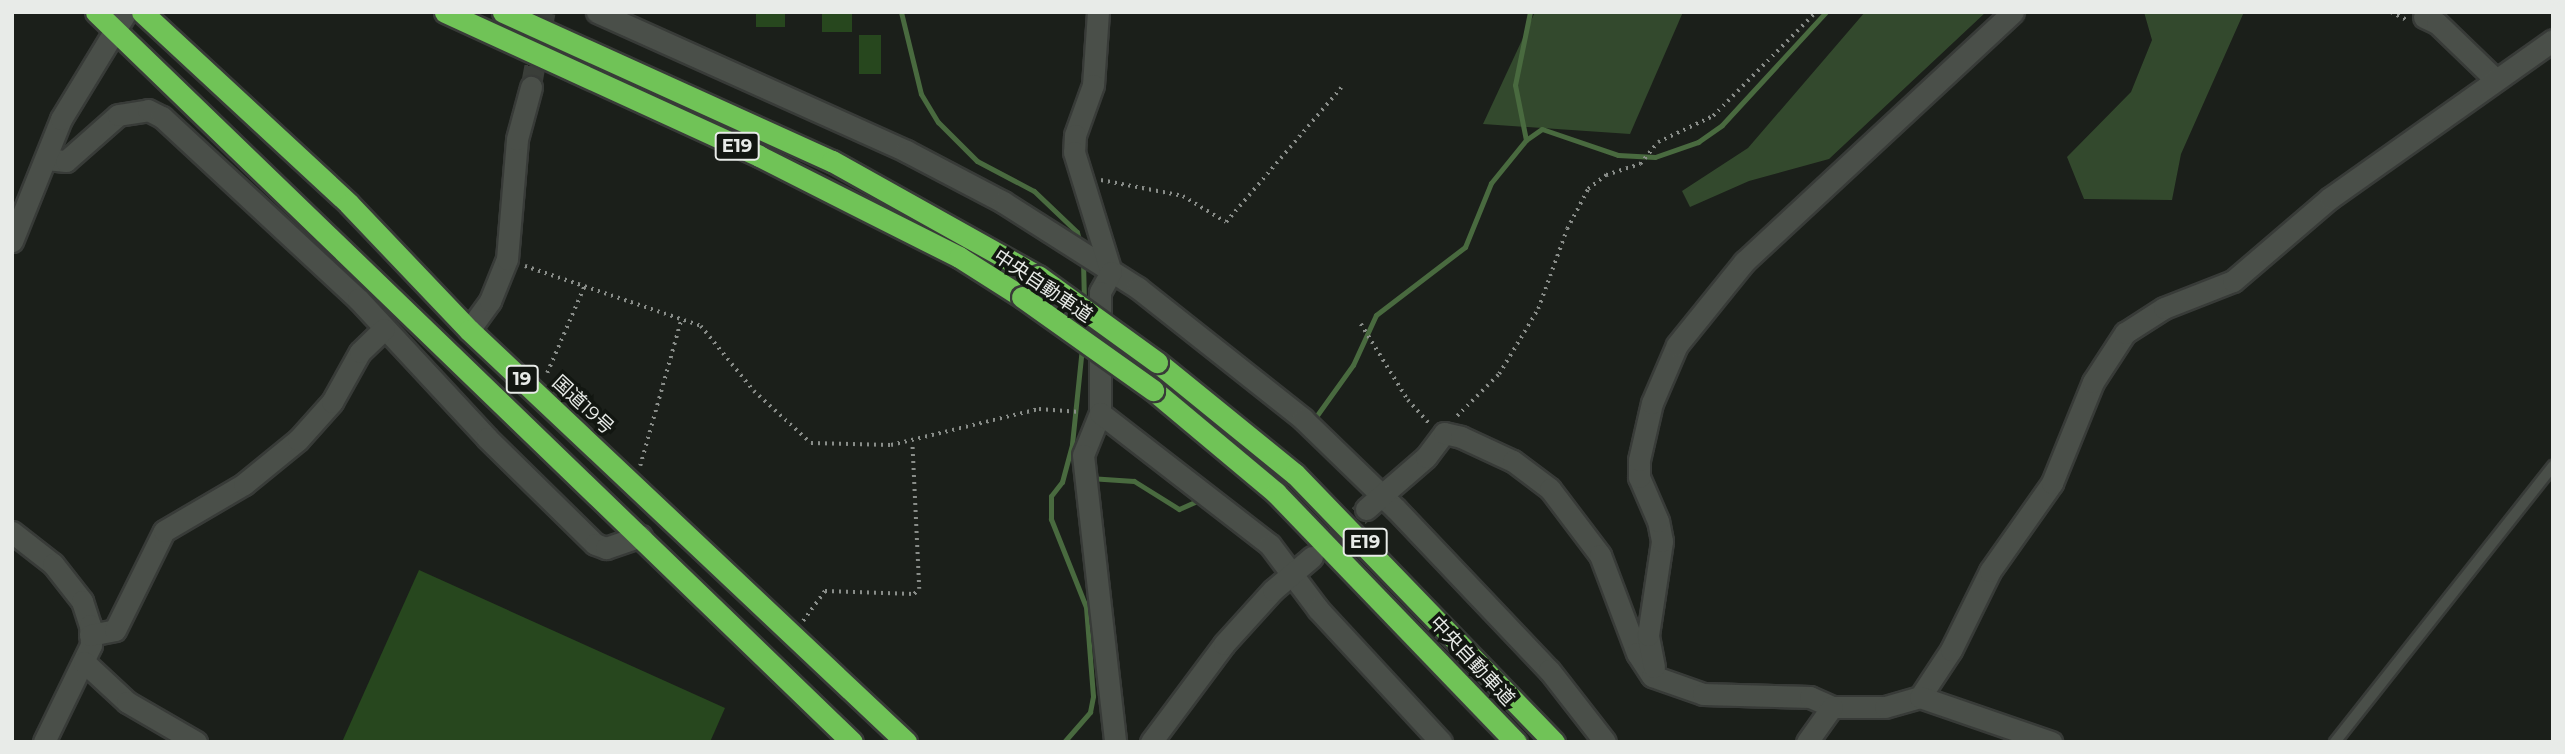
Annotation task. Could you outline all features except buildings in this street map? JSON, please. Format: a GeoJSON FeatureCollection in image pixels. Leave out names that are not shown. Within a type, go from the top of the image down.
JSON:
{"type":"FeatureCollection","features":[{"type":"Feature","properties":{"kind":"highway","name":"19"},"geometry":{"type":"LineString","coordinates":[[96,12],[120,21],[852,742]]}},
{"type":"Feature","properties":{"kind":"highway","name":"国道19号"},"geometry":{"type":"LineString","coordinates":[[142,12],[349,204],[469,330],[793,632],[906,742]]}},
{"type":"Feature","properties":{"kind":"highway","name":"中央自動車道"},"geometry":{"type":"LineString","coordinates":[[445,12],[760,156],[959,257],[1022,296],[1153,390],[1276,492],[1516,742]]}},
{"type":"Feature","properties":{"kind":"highway","name":"中央自動車道"},"geometry":{"type":"LineString","coordinates":[[503,12],[832,161],[1038,276],[1157,362],[1295,474],[1554,742]]}},
{"type":"Feature","properties":{"kind":"street"},"geometry":{"type":"LineString","coordinates":[[597,12],[906,151],[1060,237],[1138,288],[1303,419],[1374,503],[1549,670],[1605,742]]}},
{"type":"Feature","properties":{"kind":"street"},"geometry":{"type":"LineString","coordinates":[[1098,12],[1093,85],[1075,135],[1082,182],[1105,267],[1100,292],[1095,413],[1083,455],[1115,742]]}},
{"type":"Feature","properties":{"kind":"street"},"geometry":{"type":"LineString","coordinates":[[1660,678],[1648,635],[1662,541],[1658,521],[1639,477],[1639,460],[1652,403],[1677,345],[1744,262],[2012,12]]}},
{"type":"Feature","properties":{"kind":"street"},"geometry":{"type":"LineString","coordinates":[[2424,17],[2437,23],[2496,80]]}},
{"type":"Feature","properties":{"kind":"street"},"geometry":{"type":"LineString","coordinates":[[12,241],[76,90],[120,21]]}},
{"type":"Feature","properties":{"kind":"street"},"geometry":{"type":"LineString","coordinates":[[1920,698],[1951,650],[1990,571],[2052,483],[2093,382],[2125,334],[2164,308],[2233,281],[2330,198],[2553,40]]}},
{"type":"Feature","properties":{"kind":"street"},"geometry":{"type":"LineString","coordinates":[[469,330],[490,301],[507,259],[517,139],[531,88]]}},
{"type":"Feature","properties":{"kind":"street"},"geometry":{"type":"LineString","coordinates":[[46,159],[66,161],[118,115],[148,110],[162,117],[384,328],[595,544],[606,548],[641,536]]}},
{"type":"Feature","properties":{"kind":"street"},"geometry":{"type":"LineString","coordinates":[[90,635],[115,630],[164,531],[244,484],[298,440],[332,402],[360,352],[384,328]]}},
{"type":"Feature","properties":{"kind":"street"},"geometry":{"type":"LineString","coordinates":[[1095,413],[1269,545],[1318,609],[1441,742]]}},
{"type":"Feature","properties":{"kind":"street"},"geometry":{"type":"LineString","coordinates":[[1374,503],[1426,457],[1444,433],[1513,461],[1550,489],[1600,555],[1637,653],[1652,676],[1660,678],[1668,685],[1703,694],[1810,697],[1832,707],[1885,707],[1920,698],[2051,742]]}},
{"type":"Feature","properties":{"kind":"street"},"geometry":{"type":"LineString","coordinates":[[12,532],[53,564],[82,601],[90,635],[84,662],[44,742]]}},
{"type":"Feature","properties":{"kind":"street"},"geometry":{"type":"LineString","coordinates":[[1151,742],[1224,644],[1292,572],[1312,556]]}},
{"type":"Feature","properties":{"kind":"street"},"geometry":{"type":"LineString","coordinates":[[84,662],[127,702],[196,742]]}},
{"type":"Feature","properties":{"kind":"street"},"geometry":{"type":"LineString","coordinates":[[1807,742],[1832,707]]}},
{"type":"Feature","properties":{"kind":"lane"},"geometry":{"type":"LineString","coordinates":[[2335,742],[2553,466]]}},
{"type":"Feature","properties":{"kind":"path"},"geometry":{"type":"LineString","coordinates":[[1362,324],[1408,400],[1444,433],[1499,374],[1538,309],[1567,229],[1588,189],[1606,175],[1640,164],[1651,147],[1713,116],[1816,12]]}},
{"type":"Feature","properties":{"kind":"path"},"geometry":{"type":"LineString","coordinates":[[1082,182],[1112,181],[1182,196],[1226,222],[1341,88]]}},
{"type":"Feature","properties":{"kind":"path"},"geometry":{"type":"LineString","coordinates":[[507,259],[701,326],[754,391],[803,439],[868,447],[912,443],[1021,413],[1095,413]]}},
{"type":"Feature","properties":{"kind":"path"},"geometry":{"type":"LineString","coordinates":[[547,373],[584,287]]}},
{"type":"Feature","properties":{"kind":"path"},"geometry":{"type":"LineString","coordinates":[[630,479],[640,466],[681,320]]}},
{"type":"Feature","properties":{"kind":"path"},"geometry":{"type":"LineString","coordinates":[[793,632],[825,591],[914,594],[919,589],[912,443]]}},
{"type":"Feature","properties":{"kind":"green space"},"geometry":{"type":"Polygon","coordinates":[[[1535,12],[1683,12],[1630,134],[1483,124],[1535,12]]]}},
{"type":"Feature","properties":{"kind":"green space"},"geometry":{"type":"Polygon","coordinates":[[[1865,12],[1986,12],[1829,159],[1749,181],[1690,207],[1682,191],[1748,148],[1865,12]]]}},
{"type":"Feature","properties":{"kind":"green space"},"geometry":{"type":"Polygon","coordinates":[[[2144,12],[2244,12],[2181,154],[2172,200],[2084,199],[2067,157],[2131,92],[2152,40],[2144,12]]]}},
{"type":"Feature","properties":{"kind":"waterway"},"geometry":{"type":"LineString","coordinates":[[901,12],[921,94],[938,122],[977,161],[1034,191],[1077,232],[1080,244]]}},
{"type":"Feature","properties":{"kind":"waterway"},"geometry":{"type":"LineString","coordinates":[[1526,140],[1515,85],[1530,12]]}},
{"type":"Feature","properties":{"kind":"waterway"},"geometry":{"type":"LineString","coordinates":[[1315,418],[1353,365],[1376,315],[1465,247],[1491,183],[1526,140],[1542,129],[1618,155],[1655,157],[1698,142],[1722,125],[1826,12]]}},
{"type":"Feature","properties":{"kind":"waterway"},"geometry":{"type":"LineString","coordinates":[[1083,261],[1084,303]]}},
{"type":"Feature","properties":{"kind":"waterway"},"geometry":{"type":"LineString","coordinates":[[1064,742],[1090,712],[1093,696],[1086,607],[1051,519],[1051,496],[1062,482],[1072,444],[1082,348]]}},
{"type":"Feature","properties":{"kind":"waterway"},"geometry":{"type":"LineString","coordinates":[[1089,478],[1134,481],[1179,509],[1201,499]]}},
{"type":"Feature","properties":{"kind":"tunnel"},"geometry":{"type":"LineString","coordinates":[[531,87],[545,12]]}},
{"type":"Feature","properties":{"kind":"tunnel"},"geometry":{"type":"LineString","coordinates":[[1312,556],[1366,509]]}}]}
